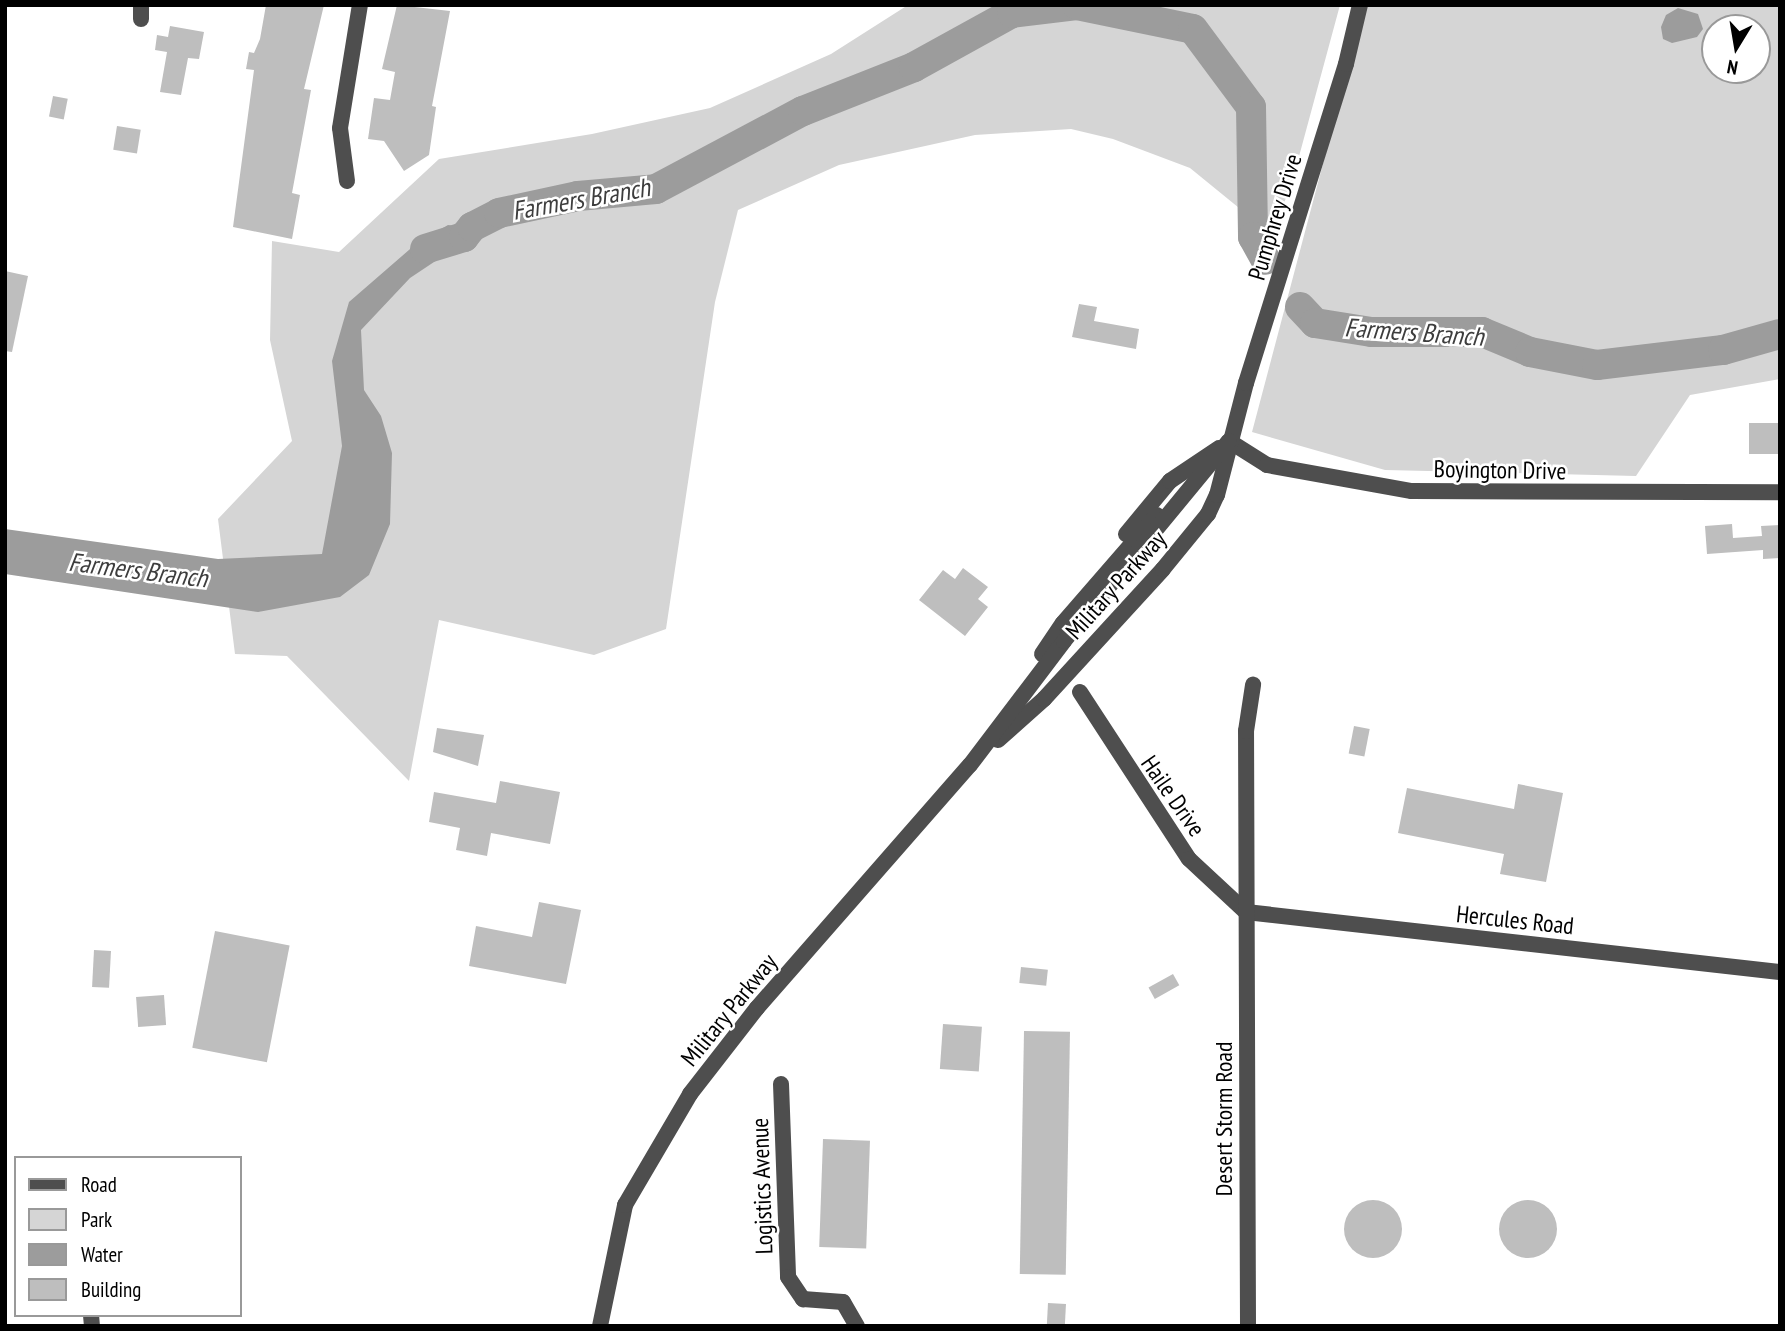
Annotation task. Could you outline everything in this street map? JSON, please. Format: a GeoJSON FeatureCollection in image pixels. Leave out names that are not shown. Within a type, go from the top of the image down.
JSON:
{"type":"FeatureCollection","features":[{"type":"Feature","properties":{"kind":"street"},"geometry":{"type":"LineString","coordinates":[[347,181],[340,128],[360,5]]}},
{"type":"Feature","properties":{"kind":"street","name":"Pumphrey Drive"},"geometry":{"type":"LineString","coordinates":[[1229,441],[1346,64],[1360,5]]}},
{"type":"Feature","properties":{"kind":"street","name":"Boyington Drive"},"geometry":{"type":"LineString","coordinates":[[1229,441],[1267,465],[1412,491],[1780,492]]}},
{"type":"Feature","properties":{"kind":"street","name":"Military Parkway"},"geometry":{"type":"LineString","coordinates":[[970,765],[1063,623],[1184,483],[1229,441]]}},
{"type":"Feature","properties":{"kind":"street","name":"Military Parkway"},"geometry":{"type":"LineString","coordinates":[[600,1326],[625,1205],[690,1094],[757,1008],[970,765],[1064,641],[1229,441]]}},
{"type":"Feature","properties":{"kind":"street","name":"Military Parkway"},"geometry":{"type":"LineString","coordinates":[[970,765],[1044,699],[1201,523],[1217,495],[1229,441]]}},
{"type":"Feature","properties":{"kind":"street","name":"Desert Storm Road"},"geometry":{"type":"LineString","coordinates":[[1248,1326],[1246,731],[1254,685]]}},
{"type":"Feature","properties":{"kind":"street","name":"Haile Drive"},"geometry":{"type":"LineString","coordinates":[[1080,692],[1189,859],[1246,912]]}},
{"type":"Feature","properties":{"kind":"street","name":"Hercules Road"},"geometry":{"type":"LineString","coordinates":[[1246,912],[1780,972]]}},
{"type":"Feature","properties":{"kind":"street","name":"Logistics Avenue"},"geometry":{"type":"LineString","coordinates":[[781,1084],[788,1277],[803,1299],[843,1302],[857,1326]]}},
{"type":"Feature","properties":{"kind":"green space"},"geometry":{"type":"Polygon","coordinates":[[[908,5],[1340,5],[1291,186],[1271,234],[1190,168],[1113,139],[1071,129],[975,135],[839,165],[738,210],[715,302],[666,629],[594,655],[439,620],[409,781],[287,656],[235,654],[218,519],[292,441],[270,340],[272,241],[339,252],[439,159],[592,134],[710,108],[831,54],[908,5]]]}},
{"type":"Feature","properties":{"kind":"green space"},"geometry":{"type":"Polygon","coordinates":[[[1365,5],[1780,5],[1780,379],[1690,395],[1636,476],[1385,470],[1252,432],[1365,5]]]}},
{"type":"Feature","properties":{"kind":"water"},"geometry":{"type":"Polygon","coordinates":[[[1678,8],[1698,14],[1701,32],[1697,37],[1672,43],[1663,39],[1661,27],[1666,15],[1678,8]]]}},
{"type":"Feature","properties":{"kind":"water"},"geometry":{"type":"Polygon","coordinates":[[[448,225],[467,228],[461,244],[410,278],[361,330],[364,390],[381,416],[392,453],[390,524],[369,575],[340,597],[258,612],[5,574],[5,529],[218,559],[322,554],[342,446],[332,361],[349,302],[417,243],[448,225]]]}},
{"type":"Feature","properties":{"kind":"building"},"geometry":{"type":"Polygon","coordinates":[[[266,5],[324,5],[304,89],[311,90],[292,193],[300,195],[292,239],[233,227],[254,70],[246,69],[249,52],[254,53],[260,39],[266,5]]]}},
{"type":"Feature","properties":{"kind":"building"},"geometry":{"type":"Polygon","coordinates":[[[397,5],[450,11],[432,106],[436,107],[429,155],[404,171],[384,141],[368,139],[374,98],[390,100],[395,72],[382,69],[397,5]]]}},
{"type":"Feature","properties":{"kind":"building"},"geometry":{"type":"Polygon","coordinates":[[[170,26],[204,32],[199,59],[188,58],[181,95],[160,92],[167,52],[155,50],[157,35],[168,37],[170,26]]]}},
{"type":"Feature","properties":{"kind":"building"},"geometry":{"type":"Polygon","coordinates":[[[53,96],[68,99],[64,119],[49,117],[53,96]]]}},
{"type":"Feature","properties":{"kind":"building"},"geometry":{"type":"Polygon","coordinates":[[[117,126],[141,130],[137,153],[113,150],[117,126]]]}},
{"type":"Feature","properties":{"kind":"building"},"geometry":{"type":"Polygon","coordinates":[[[5,271],[28,276],[12,352],[5,351],[5,271]]]}},
{"type":"Feature","properties":{"kind":"building"},"geometry":{"type":"Polygon","coordinates":[[[1079,304],[1097,307],[1094,321],[1139,329],[1136,349],[1072,337],[1079,304]]]}},
{"type":"Feature","properties":{"kind":"building"},"geometry":{"type":"Polygon","coordinates":[[[1749,423],[1780,423],[1780,454],[1749,454],[1749,423]]]}},
{"type":"Feature","properties":{"kind":"building"},"geometry":{"type":"Polygon","coordinates":[[[1732,524],[1733,538],[1762,536],[1761,526],[1780,525],[1780,558],[1763,559],[1763,550],[1707,554],[1705,526],[1732,524]]]}},
{"type":"Feature","properties":{"kind":"building"},"geometry":{"type":"Polygon","coordinates":[[[963,568],[988,587],[978,599],[988,607],[965,636],[919,600],[943,570],[955,579],[963,568]]]}},
{"type":"Feature","properties":{"kind":"building"},"geometry":{"type":"Polygon","coordinates":[[[1354,726],[1370,729],[1364,757],[1349,753],[1354,726]]]}},
{"type":"Feature","properties":{"kind":"building"},"geometry":{"type":"Polygon","coordinates":[[[437,728],[484,735],[478,766],[433,752],[437,728]]]}},
{"type":"Feature","properties":{"kind":"building"},"geometry":{"type":"Polygon","coordinates":[[[500,781],[560,792],[550,844],[491,833],[487,856],[456,850],[460,828],[429,822],[434,792],[496,803],[500,781]]]}},
{"type":"Feature","properties":{"kind":"building"},"geometry":{"type":"Polygon","coordinates":[[[1518,784],[1563,793],[1546,882],[1500,874],[1504,854],[1398,833],[1407,788],[1514,809],[1518,784]]]}},
{"type":"Feature","properties":{"kind":"building"},"geometry":{"type":"Polygon","coordinates":[[[539,902],[581,910],[566,984],[469,966],[476,926],[532,937],[539,902]]]}},
{"type":"Feature","properties":{"kind":"building"},"geometry":{"type":"Polygon","coordinates":[[[215,931],[290,946],[267,1062],[192,1048],[215,931]]]}},
{"type":"Feature","properties":{"kind":"building"},"geometry":{"type":"Polygon","coordinates":[[[94,950],[111,951],[109,988],[92,987],[94,950]]]}},
{"type":"Feature","properties":{"kind":"building"},"geometry":{"type":"Polygon","coordinates":[[[1021,967],[1048,970],[1046,986],[1019,983],[1021,967]]]}},
{"type":"Feature","properties":{"kind":"building"},"geometry":{"type":"Polygon","coordinates":[[[1173,974],[1179,985],[1155,999],[1149,988],[1173,974]]]}},
{"type":"Feature","properties":{"kind":"building"},"geometry":{"type":"Polygon","coordinates":[[[164,995],[166,1025],[138,1027],[136,997],[164,995]]]}},
{"type":"Feature","properties":{"kind":"building"},"geometry":{"type":"Polygon","coordinates":[[[943,1024],[982,1027],[979,1072],[940,1069],[943,1024]]]}},
{"type":"Feature","properties":{"kind":"building"},"geometry":{"type":"Polygon","coordinates":[[[1024,1031],[1070,1032],[1066,1275],[1020,1274],[1024,1031]]]}},
{"type":"Feature","properties":{"kind":"building"},"geometry":{"type":"Polygon","coordinates":[[[823,1139],[870,1141],[866,1249],[819,1247],[823,1139]]]}},
{"type":"Feature","properties":{"kind":"building"},"geometry":{"type":"Polygon","coordinates":[[[1373,1200],[1384,1202],[1397,1213],[1402,1229],[1400,1240],[1389,1253],[1373,1258],[1362,1256],[1349,1245],[1344,1229],[1346,1218],[1357,1205],[1373,1200]]]}},
{"type":"Feature","properties":{"kind":"building"},"geometry":{"type":"Polygon","coordinates":[[[1522,1200],[1534,1200],[1549,1208],[1557,1223],[1557,1235],[1549,1250],[1534,1258],[1522,1258],[1507,1250],[1499,1235],[1499,1223],[1507,1208],[1522,1200]]]}},
{"type":"Feature","properties":{"kind":"building"},"geometry":{"type":"Polygon","coordinates":[[[1048,1303],[1066,1304],[1065,1325],[1047,1324],[1048,1303]]]}},
{"type":"Feature","properties":{"kind":"waterway","name":"Farmers Branch"},"geometry":{"type":"LineString","coordinates":[[1012,13],[1022,5]]}},
{"type":"Feature","properties":{"kind":"waterway","name":"Farmers Branch"},"geometry":{"type":"LineString","coordinates":[[425,249],[464,237],[472,227],[499,213],[578,196],[656,189],[803,111],[914,67],[1012,13],[1077,5],[1193,29],[1251,107],[1253,237],[1266,260]]}},
{"type":"Feature","properties":{"kind":"waterway","name":"Farmers Branch"},"geometry":{"type":"LineString","coordinates":[[1300,307],[1315,323],[1371,332],[1482,332],[1530,352],[1597,365],[1723,350],[1780,334]]}}]}
